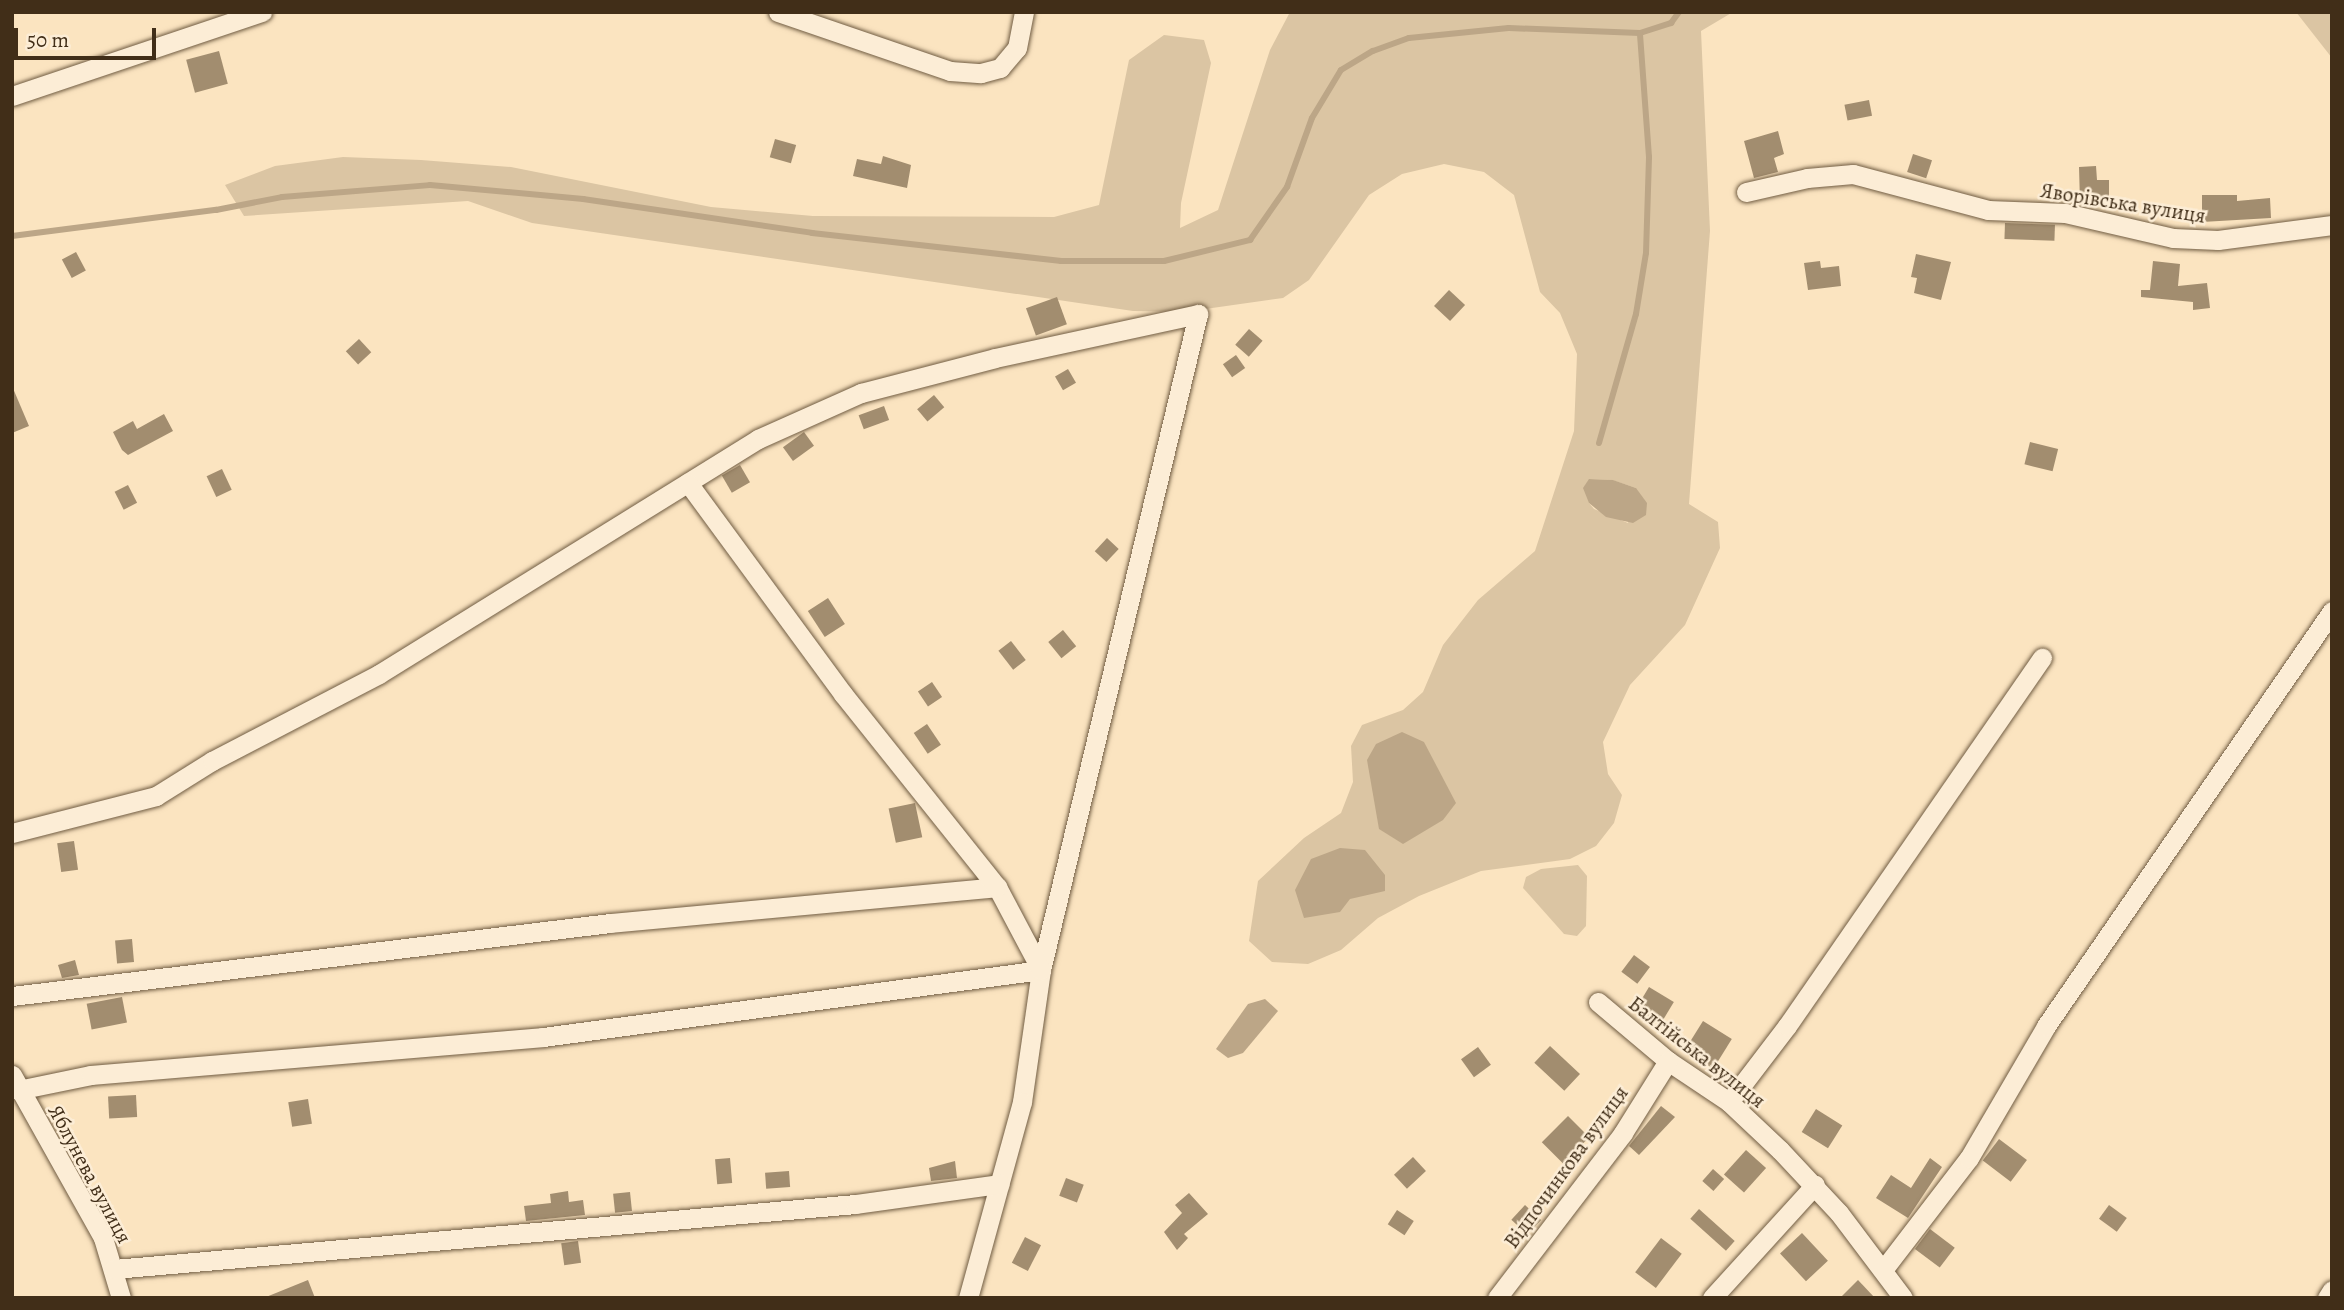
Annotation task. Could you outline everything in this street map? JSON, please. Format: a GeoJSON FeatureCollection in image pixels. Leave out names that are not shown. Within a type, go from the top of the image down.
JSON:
{"type":"FeatureCollection","features":[{"type":"Feature","properties":{"kind":"street"},"geometry":{"type":"LineString","coordinates":[[12,96],[262,12]]}},
{"type":"Feature","properties":{"kind":"street"},"geometry":{"type":"LineString","coordinates":[[778,12],[950,71],[981,73],[1000,68],[1017,48],[1024,12]]}},
{"type":"Feature","properties":{"kind":"street","name":"Яворівська вулиця"},"geometry":{"type":"LineString","coordinates":[[1746,192],[1807,178],[1853,174],[1988,211],[2065,213],[2173,238],[2218,240],[2332,225]]}},
{"type":"Feature","properties":{"kind":"street"},"geometry":{"type":"LineString","coordinates":[[12,833],[156,796],[212,761],[379,674],[758,439],[861,393],[995,358],[1198,314],[1041,970],[1022,1102],[968,1298]]}},
{"type":"Feature","properties":{"kind":"street"},"geometry":{"type":"LineString","coordinates":[[688,483],[851,704],[997,887],[1041,970]]}},
{"type":"Feature","properties":{"kind":"street"},"geometry":{"type":"LineString","coordinates":[[1883,1270],[1969,1158],[2046,1026],[2332,611]]}},
{"type":"Feature","properties":{"kind":"street"},"geometry":{"type":"LineString","coordinates":[[1729,1102],[1787,1026],[2042,658]]}},
{"type":"Feature","properties":{"kind":"street"},"geometry":{"type":"LineString","coordinates":[[12,996],[569,928],[997,887]]}},
{"type":"Feature","properties":{"kind":"street"},"geometry":{"type":"LineString","coordinates":[[15,1083],[543,1037],[1041,970]]}},
{"type":"Feature","properties":{"kind":"street","name":"Балтійська вулиця"},"geometry":{"type":"LineString","coordinates":[[1598,1002],[1668,1061],[1729,1102],[1815,1185],[1903,1298]]}},
{"type":"Feature","properties":{"kind":"street","name":"Відпочинкова вулиця"},"geometry":{"type":"LineString","coordinates":[[1497,1298],[1623,1133],[1668,1061]]}},
{"type":"Feature","properties":{"kind":"street","name":"Яблунева вулиця"},"geometry":{"type":"LineString","coordinates":[[15,1083],[97,1226],[114,1269],[121,1298]]}},
{"type":"Feature","properties":{"kind":"street"},"geometry":{"type":"LineString","coordinates":[[114,1269],[855,1204],[1000,1184]]}},
{"type":"Feature","properties":{"kind":"street"},"geometry":{"type":"LineString","coordinates":[[1712,1298],[1815,1185]]}},
{"type":"Feature","properties":{"kind":"street"},"geometry":{"type":"LineString","coordinates":[[2327,1298],[2332,1290]]}},
{"type":"Feature","properties":{"kind":"shaded area"},"geometry":{"type":"Polygon","coordinates":[[[1290,12],[1733,12],[1701,31],[1710,231],[1689,504],[1718,522],[1720,548],[1685,625],[1630,685],[1603,742],[1608,774],[1622,795],[1614,823],[1596,846],[1570,859],[1481,871],[1419,896],[1378,918],[1341,950],[1308,964],[1272,962],[1249,941],[1258,881],[1304,838],[1341,813],[1353,782],[1351,746],[1362,725],[1403,710],[1423,692],[1443,645],[1478,600],[1535,551],[1574,431],[1577,354],[1560,313],[1540,292],[1514,195],[1484,172],[1444,164],[1402,174],[1369,195],[1309,280],[1283,298],[1184,312],[1133,311],[532,223],[468,201],[244,216],[225,185],[275,166],[343,157],[421,160],[511,167],[711,207],[813,216],[1054,217],[1099,205],[1129,60],[1164,35],[1204,40],[1211,63],[1181,203],[1180,228],[1218,210],[1270,50],[1290,12]],[[1589,479],[1589,503],[1594,509],[1628,523],[1636,488],[1612,480],[1589,479]]]}},
{"type":"Feature","properties":{"kind":"shaded area"},"geometry":{"type":"Polygon","coordinates":[[[2296,12],[2332,12],[2332,58],[2296,12]]]}},
{"type":"Feature","properties":{"kind":"shaded area"},"geometry":{"type":"Polygon","coordinates":[[[1589,479],[1613,480],[1636,488],[1647,503],[1646,515],[1633,523],[1606,517],[1589,503],[1583,488],[1589,479]]]}},
{"type":"Feature","properties":{"kind":"shaded area"},"geometry":{"type":"Polygon","coordinates":[[[1402,732],[1424,742],[1456,803],[1443,820],[1403,844],[1379,829],[1367,760],[1376,744],[1402,732]]]}},
{"type":"Feature","properties":{"kind":"shaded area"},"geometry":{"type":"Polygon","coordinates":[[[1340,848],[1365,850],[1385,875],[1385,891],[1350,899],[1340,912],[1304,918],[1295,890],[1311,859],[1340,848]]]}},
{"type":"Feature","properties":{"kind":"shaded area"},"geometry":{"type":"Polygon","coordinates":[[[1578,865],[1587,876],[1586,926],[1577,936],[1564,934],[1523,888],[1526,877],[1541,869],[1578,865]]]}},
{"type":"Feature","properties":{"kind":"shaded area"},"geometry":{"type":"Polygon","coordinates":[[[1265,999],[1278,1011],[1243,1053],[1228,1058],[1216,1049],[1248,1004],[1265,999]]]}},
{"type":"Feature","properties":{"kind":"building"},"geometry":{"type":"Polygon","coordinates":[[[219,51],[228,84],[195,93],[186,60],[219,51]]]}},
{"type":"Feature","properties":{"kind":"building"},"geometry":{"type":"Polygon","coordinates":[[[1869,100],[1872,116],[1848,120],[1844,105],[1869,100]]]}},
{"type":"Feature","properties":{"kind":"building"},"geometry":{"type":"Polygon","coordinates":[[[1778,131],[1784,154],[1774,158],[1778,172],[1754,178],[1744,141],[1778,131]]]}},
{"type":"Feature","properties":{"kind":"building"},"geometry":{"type":"Polygon","coordinates":[[[775,139],[796,145],[791,163],[770,157],[775,139]]]}},
{"type":"Feature","properties":{"kind":"building"},"geometry":{"type":"Polygon","coordinates":[[[1913,154],[1932,160],[1926,178],[1907,172],[1913,154]]]}},
{"type":"Feature","properties":{"kind":"building"},"geometry":{"type":"Polygon","coordinates":[[[883,156],[911,165],[907,188],[853,176],[857,159],[881,164],[883,156]]]}},
{"type":"Feature","properties":{"kind":"building"},"geometry":{"type":"Polygon","coordinates":[[[2096,166],[2097,180],[2109,180],[2109,201],[2080,203],[2079,167],[2096,166]]]}},
{"type":"Feature","properties":{"kind":"building"},"geometry":{"type":"Polygon","coordinates":[[[2202,195],[2237,195],[2237,201],[2270,198],[2271,218],[2202,222],[2202,195]]]}},
{"type":"Feature","properties":{"kind":"building"},"geometry":{"type":"Polygon","coordinates":[[[2005,223],[2055,225],[2054,241],[2004,239],[2005,223]]]}},
{"type":"Feature","properties":{"kind":"building"},"geometry":{"type":"Polygon","coordinates":[[[76,252],[86,271],[72,278],[62,260],[76,252]]]}},
{"type":"Feature","properties":{"kind":"building"},"geometry":{"type":"Polygon","coordinates":[[[1916,254],[1951,262],[1941,300],[1914,293],[1917,278],[1911,277],[1916,254]]]}},
{"type":"Feature","properties":{"kind":"building"},"geometry":{"type":"Polygon","coordinates":[[[1820,261],[1821,268],[1839,266],[1841,286],[1808,290],[1804,263],[1820,261]]]}},
{"type":"Feature","properties":{"kind":"building"},"geometry":{"type":"Polygon","coordinates":[[[2153,261],[2180,264],[2178,286],[2207,283],[2210,308],[2193,310],[2193,302],[2141,297],[2141,290],[2150,290],[2153,261]]]}},
{"type":"Feature","properties":{"kind":"building"},"geometry":{"type":"Polygon","coordinates":[[[1449,290],[1465,305],[1450,321],[1434,306],[1449,290]]]}},
{"type":"Feature","properties":{"kind":"building"},"geometry":{"type":"Polygon","coordinates":[[[1057,297],[1067,324],[1036,336],[1026,308],[1057,297]]]}},
{"type":"Feature","properties":{"kind":"building"},"geometry":{"type":"Polygon","coordinates":[[[1249,329],[1263,341],[1249,357],[1235,345],[1249,329]]]}},
{"type":"Feature","properties":{"kind":"building"},"geometry":{"type":"Polygon","coordinates":[[[359,339],[371,352],[358,364],[346,351],[359,339]]]}},
{"type":"Feature","properties":{"kind":"building"},"geometry":{"type":"Polygon","coordinates":[[[1236,355],[1245,368],[1232,377],[1223,364],[1236,355]]]}},
{"type":"Feature","properties":{"kind":"building"},"geometry":{"type":"Polygon","coordinates":[[[1068,369],[1076,383],[1063,390],[1055,377],[1068,369]]]}},
{"type":"Feature","properties":{"kind":"building"},"geometry":{"type":"Polygon","coordinates":[[[12,386],[29,426],[12,433],[12,386]]]}},
{"type":"Feature","properties":{"kind":"building"},"geometry":{"type":"Polygon","coordinates":[[[934,395],[944,407],[927,421],[917,409],[934,395]]]}},
{"type":"Feature","properties":{"kind":"building"},"geometry":{"type":"Polygon","coordinates":[[[884,406],[889,420],[864,429],[859,415],[884,406]]]}},
{"type":"Feature","properties":{"kind":"building"},"geometry":{"type":"Polygon","coordinates":[[[164,414],[173,431],[128,455],[122,450],[113,432],[133,421],[137,429],[164,414]]]}},
{"type":"Feature","properties":{"kind":"building"},"geometry":{"type":"Polygon","coordinates":[[[804,432],[814,446],[793,461],[783,447],[804,432]]]}},
{"type":"Feature","properties":{"kind":"building"},"geometry":{"type":"Polygon","coordinates":[[[2030,442],[2058,449],[2053,471],[2024,464],[2030,442]]]}},
{"type":"Feature","properties":{"kind":"building"},"geometry":{"type":"Polygon","coordinates":[[[740,465],[750,482],[732,493],[722,476],[740,465]]]}},
{"type":"Feature","properties":{"kind":"building"},"geometry":{"type":"Polygon","coordinates":[[[222,469],[232,490],[216,497],[207,476],[222,469]]]}},
{"type":"Feature","properties":{"kind":"building"},"geometry":{"type":"Polygon","coordinates":[[[128,485],[137,503],[124,510],[115,492],[128,485]]]}},
{"type":"Feature","properties":{"kind":"building"},"geometry":{"type":"Polygon","coordinates":[[[1107,538],[1119,549],[1106,562],[1095,551],[1107,538]]]}},
{"type":"Feature","properties":{"kind":"building"},"geometry":{"type":"Polygon","coordinates":[[[828,598],[845,624],[825,637],[808,611],[828,598]]]}},
{"type":"Feature","properties":{"kind":"building"},"geometry":{"type":"Polygon","coordinates":[[[1063,630],[1076,646],[1061,658],[1048,642],[1063,630]]]}},
{"type":"Feature","properties":{"kind":"building"},"geometry":{"type":"Polygon","coordinates":[[[1011,641],[1026,660],[1013,670],[998,651],[1011,641]]]}},
{"type":"Feature","properties":{"kind":"building"},"geometry":{"type":"Polygon","coordinates":[[[932,682],[942,697],[928,706],[918,692],[932,682]]]}},
{"type":"Feature","properties":{"kind":"building"},"geometry":{"type":"Polygon","coordinates":[[[927,724],[941,745],[928,754],[914,733],[927,724]]]}},
{"type":"Feature","properties":{"kind":"building"},"geometry":{"type":"Polygon","coordinates":[[[915,803],[922,837],[896,843],[889,809],[915,803]]]}},
{"type":"Feature","properties":{"kind":"building"},"geometry":{"type":"Polygon","coordinates":[[[74,841],[78,870],[61,872],[57,843],[74,841]]]}},
{"type":"Feature","properties":{"kind":"building"},"geometry":{"type":"Polygon","coordinates":[[[132,939],[134,962],[117,963],[115,940],[132,939]]]}},
{"type":"Feature","properties":{"kind":"building"},"geometry":{"type":"Polygon","coordinates":[[[1634,955],[1650,967],[1637,984],[1621,972],[1634,955]]]}},
{"type":"Feature","properties":{"kind":"building"},"geometry":{"type":"Polygon","coordinates":[[[75,960],[79,975],[62,978],[58,965],[75,960]]]}},
{"type":"Feature","properties":{"kind":"building"},"geometry":{"type":"Polygon","coordinates":[[[1649,987],[1674,1002],[1660,1024],[1636,1009],[1649,987]]]}},
{"type":"Feature","properties":{"kind":"building"},"geometry":{"type":"Polygon","coordinates":[[[122,997],[127,1023],[92,1029],[87,1004],[122,997]]]}},
{"type":"Feature","properties":{"kind":"building"},"geometry":{"type":"Polygon","coordinates":[[[1703,1021],[1732,1039],[1713,1069],[1684,1051],[1703,1021]]]}},
{"type":"Feature","properties":{"kind":"building"},"geometry":{"type":"Polygon","coordinates":[[[1550,1046],[1580,1074],[1564,1091],[1534,1063],[1550,1046]]]}},
{"type":"Feature","properties":{"kind":"building"},"geometry":{"type":"Polygon","coordinates":[[[1478,1047],[1491,1065],[1474,1077],[1461,1059],[1478,1047]]]}},
{"type":"Feature","properties":{"kind":"building"},"geometry":{"type":"Polygon","coordinates":[[[136,1095],[137,1117],[109,1118],[108,1096],[136,1095]]]}},
{"type":"Feature","properties":{"kind":"building"},"geometry":{"type":"Polygon","coordinates":[[[308,1099],[312,1124],[292,1127],[288,1102],[308,1099]]]}},
{"type":"Feature","properties":{"kind":"building"},"geometry":{"type":"Polygon","coordinates":[[[1661,1106],[1675,1117],[1639,1155],[1629,1146],[1661,1106]]]}},
{"type":"Feature","properties":{"kind":"building"},"geometry":{"type":"Polygon","coordinates":[[[1816,1109],[1842,1125],[1828,1148],[1802,1132],[1816,1109]]]}},
{"type":"Feature","properties":{"kind":"building"},"geometry":{"type":"Polygon","coordinates":[[[1568,1116],[1589,1137],[1563,1163],[1542,1142],[1568,1116]]]}},
{"type":"Feature","properties":{"kind":"building"},"geometry":{"type":"Polygon","coordinates":[[[1999,1139],[2027,1160],[2011,1182],[1983,1161],[1999,1139]]]}},
{"type":"Feature","properties":{"kind":"building"},"geometry":{"type":"Polygon","coordinates":[[[1746,1150],[1766,1168],[1744,1193],[1724,1175],[1746,1150]]]}},
{"type":"Feature","properties":{"kind":"building"},"geometry":{"type":"Polygon","coordinates":[[[1413,1157],[1426,1171],[1407,1189],[1394,1175],[1413,1157]]]}},
{"type":"Feature","properties":{"kind":"building"},"geometry":{"type":"Polygon","coordinates":[[[730,1158],[732,1183],[717,1184],[715,1159],[730,1158]]]}},
{"type":"Feature","properties":{"kind":"building"},"geometry":{"type":"Polygon","coordinates":[[[1930,1158],[1942,1167],[1908,1218],[1876,1198],[1891,1175],[1911,1188],[1930,1158]]]}},
{"type":"Feature","properties":{"kind":"building"},"geometry":{"type":"Polygon","coordinates":[[[955,1161],[957,1178],[931,1181],[929,1168],[955,1161]]]}},
{"type":"Feature","properties":{"kind":"building"},"geometry":{"type":"Polygon","coordinates":[[[1713,1169],[1724,1179],[1713,1191],[1702,1181],[1713,1169]]]}},
{"type":"Feature","properties":{"kind":"building"},"geometry":{"type":"Polygon","coordinates":[[[789,1171],[790,1187],[766,1189],[765,1173],[789,1171]]]}},
{"type":"Feature","properties":{"kind":"building"},"geometry":{"type":"Polygon","coordinates":[[[1066,1178],[1084,1185],[1077,1203],[1059,1196],[1066,1178]]]}},
{"type":"Feature","properties":{"kind":"building"},"geometry":{"type":"Polygon","coordinates":[[[568,1191],[569,1202],[583,1200],[585,1215],[526,1221],[524,1206],[551,1203],[550,1194],[568,1191]]]}},
{"type":"Feature","properties":{"kind":"building"},"geometry":{"type":"Polygon","coordinates":[[[630,1192],[632,1211],[615,1213],[613,1194],[630,1192]]]}},
{"type":"Feature","properties":{"kind":"building"},"geometry":{"type":"Polygon","coordinates":[[[1189,1193],[1208,1214],[1184,1234],[1188,1238],[1177,1250],[1164,1232],[1182,1213],[1175,1205],[1189,1193]]]}},
{"type":"Feature","properties":{"kind":"building"},"geometry":{"type":"Polygon","coordinates":[[[1525,1205],[1541,1220],[1527,1235],[1511,1220],[1525,1205]]]}},
{"type":"Feature","properties":{"kind":"building"},"geometry":{"type":"Polygon","coordinates":[[[2109,1205],[2127,1218],[2117,1232],[2099,1219],[2109,1205]]]}},
{"type":"Feature","properties":{"kind":"building"},"geometry":{"type":"Polygon","coordinates":[[[1699,1209],[1735,1241],[1726,1251],[1690,1219],[1699,1209]]]}},
{"type":"Feature","properties":{"kind":"building"},"geometry":{"type":"Polygon","coordinates":[[[1397,1210],[1414,1221],[1405,1235],[1388,1224],[1397,1210]]]}},
{"type":"Feature","properties":{"kind":"building"},"geometry":{"type":"Polygon","coordinates":[[[1930,1229],[1955,1248],[1940,1268],[1915,1249],[1930,1229]]]}},
{"type":"Feature","properties":{"kind":"building"},"geometry":{"type":"Polygon","coordinates":[[[1802,1233],[1828,1261],[1806,1281],[1780,1253],[1802,1233]]]}},
{"type":"Feature","properties":{"kind":"building"},"geometry":{"type":"Polygon","coordinates":[[[1025,1237],[1041,1245],[1028,1271],[1012,1263],[1025,1237]]]}},
{"type":"Feature","properties":{"kind":"building"},"geometry":{"type":"Polygon","coordinates":[[[1661,1238],[1682,1254],[1656,1288],[1635,1272],[1661,1238]]]}},
{"type":"Feature","properties":{"kind":"building"},"geometry":{"type":"Polygon","coordinates":[[[578,1241],[581,1263],[564,1265],[561,1243],[578,1241]]]}},
{"type":"Feature","properties":{"kind":"building"},"geometry":{"type":"Polygon","coordinates":[[[308,1280],[315,1298],[266,1298],[266,1297],[308,1280]]]}},
{"type":"Feature","properties":{"kind":"building"},"geometry":{"type":"Polygon","coordinates":[[[1858,1280],[1875,1298],[1840,1298],[1858,1280]]]}},
{"type":"Feature","properties":{"kind":"waterway"},"geometry":{"type":"LineString","coordinates":[[12,236],[216,210],[282,197],[430,185],[583,199],[812,233],[1061,261],[1164,261],[1250,240],[1287,187],[1312,118],[1341,70],[1373,51],[1409,38],[1509,28],[1640,33],[1671,23],[1679,12]]}},
{"type":"Feature","properties":{"kind":"waterway"},"geometry":{"type":"LineString","coordinates":[[1599,443],[1636,314],[1646,253],[1649,157],[1640,33]]}}]}
